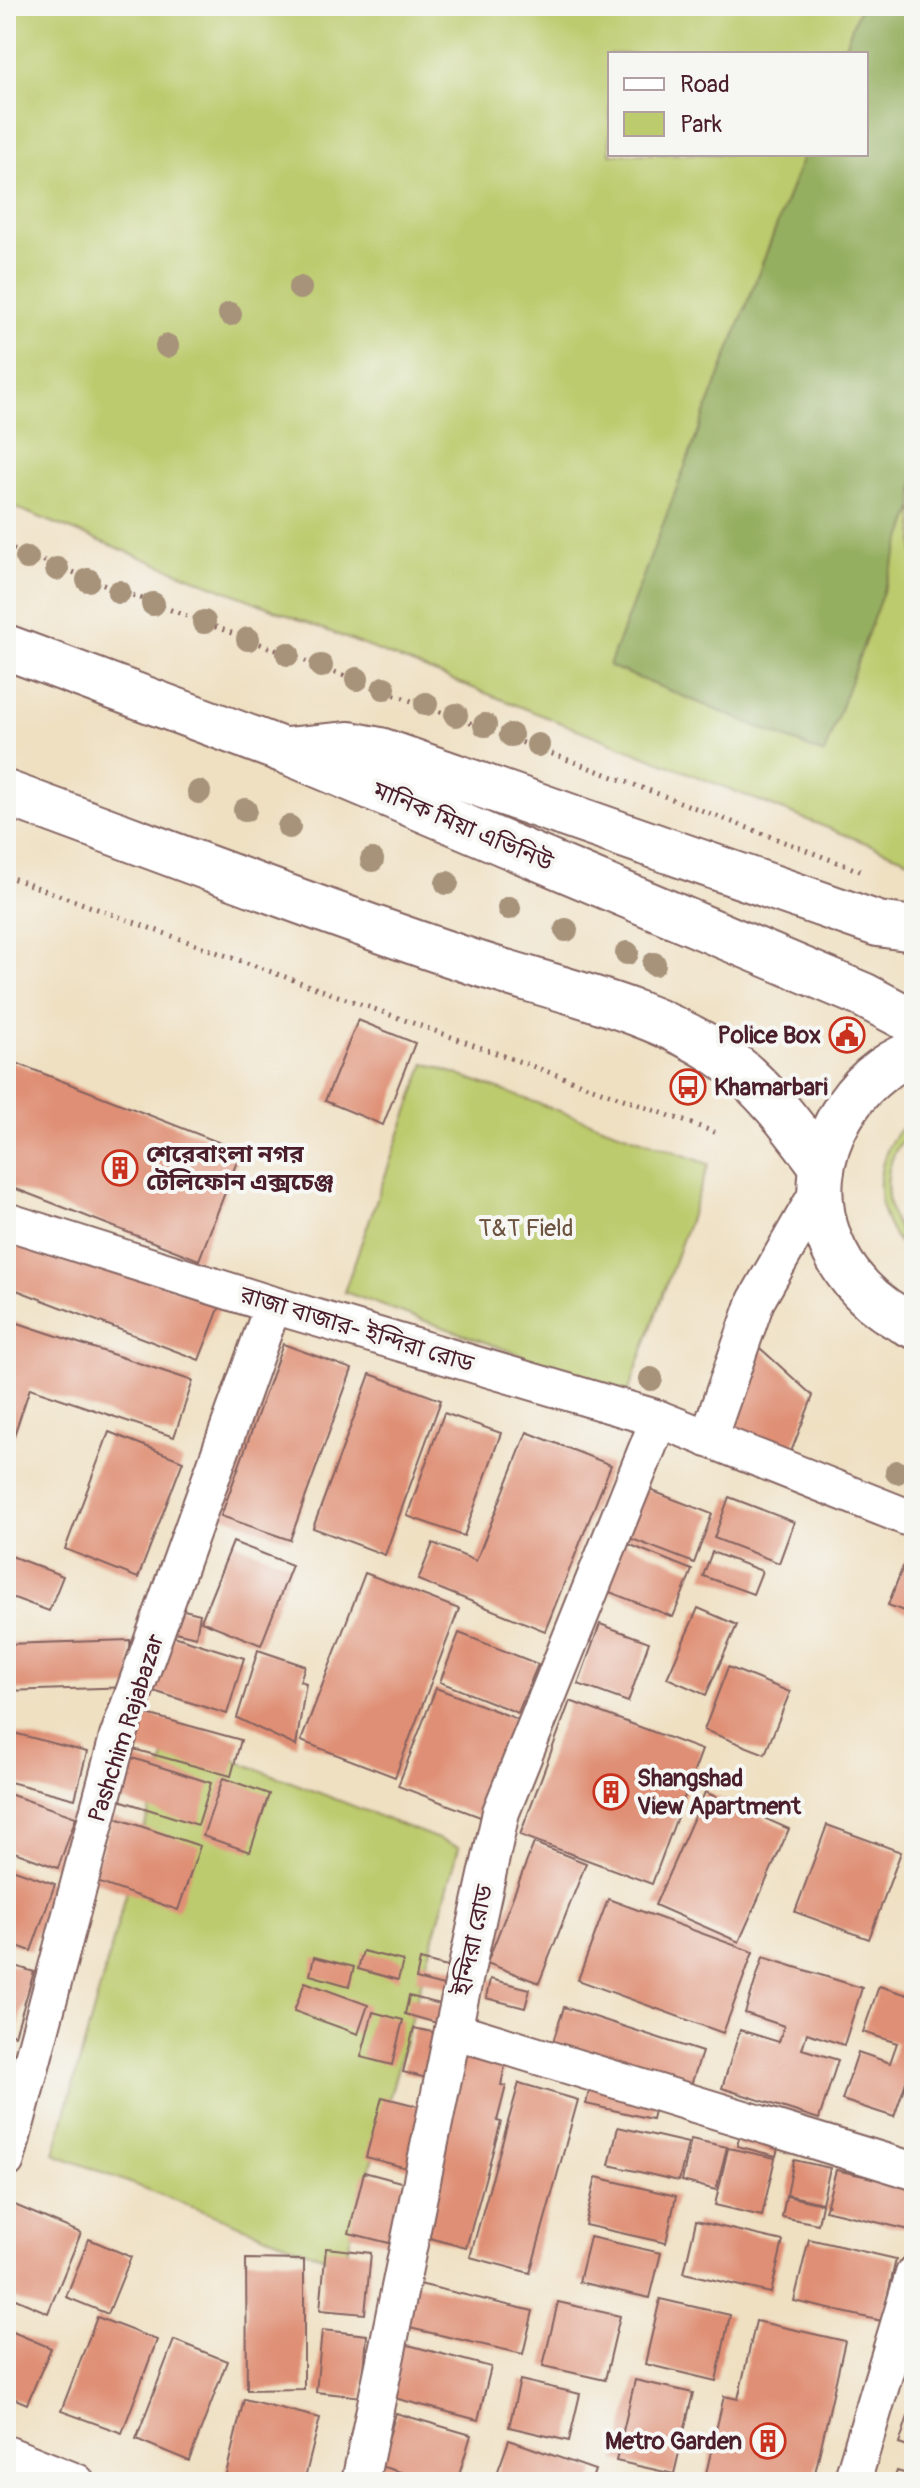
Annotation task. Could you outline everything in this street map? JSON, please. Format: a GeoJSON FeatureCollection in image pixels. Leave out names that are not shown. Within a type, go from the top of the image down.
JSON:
{"type":"FeatureCollection","features":[{"type":"Feature","properties":{"kind":"highway","name":"মানিক মিয়া এভিনিউ"},"geometry":{"type":"LineString","coordinates":[[6,647],[285,751],[863,995],[914,1022]]}},
{"type":"Feature","properties":{"kind":"highway"},"geometry":{"type":"LineString","coordinates":[[285,751],[350,744],[380,750],[878,924],[914,929]]}},
{"type":"Feature","properties":{"kind":"highway"},"geometry":{"type":"LineString","coordinates":[[6,793],[461,958],[618,1007],[678,1031],[725,1058],[774,1101],[821,1178]]}},
{"type":"Feature","properties":{"kind":"highway"},"geometry":{"type":"LineString","coordinates":[[914,1053],[873,1077],[849,1102],[831,1132],[821,1178],[821,1211],[835,1255],[848,1276],[875,1304],[914,1354]]}},
{"type":"Feature","properties":{"kind":"highway"},"geometry":{"type":"LineString","coordinates":[[875,1304],[914,1326]]}},
{"type":"Feature","properties":{"kind":"street"},"geometry":{"type":"LineString","coordinates":[[708,1439],[756,1301],[821,1178]]}},
{"type":"Feature","properties":{"kind":"street","name":"রাজা বাজার- ইন্দিরা রোড"},"geometry":{"type":"LineString","coordinates":[[6,1221],[273,1305],[659,1419],[914,1520]]}},
{"type":"Feature","properties":{"kind":"street","name":"Pashchim Rajabazar"},"geometry":{"type":"LineString","coordinates":[[6,2160],[118,1737],[273,1305]]}},
{"type":"Feature","properties":{"kind":"street","name":"ইন্দিরা রোড"},"geometry":{"type":"LineString","coordinates":[[360,2482],[501,1812],[659,1419]]}},
{"type":"Feature","properties":{"kind":"street"},"geometry":{"type":"LineString","coordinates":[[453,2030],[914,2171]]}},
{"type":"Feature","properties":{"kind":"street"},"geometry":{"type":"LineString","coordinates":[[852,2482],[914,2274]]}},
{"type":"Feature","properties":{"kind":"street"},"geometry":{"type":"LineString","coordinates":[[6,2454],[75,2482]]}},
{"type":"Feature","properties":{"kind":"path"},"geometry":{"type":"LineString","coordinates":[[6,546],[866,874]]}},
{"type":"Feature","properties":{"kind":"path"},"geometry":{"type":"LineString","coordinates":[[6,876],[720,1134]]}},
{"type":"Feature","properties":{"kind":"green space"},"geometry":{"type":"Polygon","coordinates":[[[6,6],[914,6],[914,862],[6,504],[6,6]]]}},
{"type":"Feature","properties":{"kind":"green space"},"geometry":{"type":"Polygon","coordinates":[[[860,6],[914,6],[914,506],[824,754],[609,666],[803,156],[868,156],[868,52],[843,52],[860,6]]]}},
{"type":"Feature","properties":{"kind":"green space","name":"T&T Field"},"geometry":{"type":"Polygon","coordinates":[[[425,1063],[709,1164],[628,1393],[344,1292],[425,1063]]]}},
{"type":"Feature","properties":{"kind":"green space"},"geometry":{"type":"Polygon","coordinates":[[[914,1117],[912,1127],[892,1159],[888,1191],[891,1212],[900,1231],[914,1245],[914,1257],[897,1240],[886,1220],[880,1188],[881,1171],[892,1141],[914,1117]]]}},
{"type":"Feature","properties":{"kind":"green space"},"geometry":{"type":"Polygon","coordinates":[[[170,1735],[459,1847],[343,2265],[54,2154],[170,1735]]]}},
{"type":"Feature","properties":{"kind":"building"},"geometry":{"type":"Polygon","coordinates":[[[358,1020],[415,1043],[383,1125],[325,1101],[358,1020]]]}},
{"type":"Feature","properties":{"kind":"building","name":"শেরেবাংলা নগর টেলিফোন এক্সচেঞ্জ"},"geometry":{"type":"Polygon","coordinates":[[[6,1059],[241,1151],[199,1260],[6,1185],[6,1059]]]}},
{"type":"Feature","properties":{"kind":"building"},"geometry":{"type":"Polygon","coordinates":[[[16,1228],[220,1306],[199,1360],[6,1286],[6,1252],[16,1228]]]}},
{"type":"Feature","properties":{"kind":"building"},"geometry":{"type":"Polygon","coordinates":[[[6,1319],[193,1381],[174,1437],[30,1388],[6,1459],[6,1319]]]}},
{"type":"Feature","properties":{"kind":"building"},"geometry":{"type":"Polygon","coordinates":[[[750,1339],[813,1396],[785,1467],[708,1435],[750,1339]]]}},
{"type":"Feature","properties":{"kind":"building"},"geometry":{"type":"Polygon","coordinates":[[[283,1344],[352,1369],[290,1540],[221,1516],[283,1344]]]}},
{"type":"Feature","properties":{"kind":"building"},"geometry":{"type":"Polygon","coordinates":[[[370,1374],[441,1400],[385,1555],[313,1528],[370,1374]]]}},
{"type":"Feature","properties":{"kind":"building"},"geometry":{"type":"Polygon","coordinates":[[[444,1413],[501,1433],[464,1536],[407,1516],[444,1413]]]}},
{"type":"Feature","properties":{"kind":"building"},"geometry":{"type":"Polygon","coordinates":[[[109,1432],[183,1461],[138,1578],[65,1549],[109,1432]]]}},
{"type":"Feature","properties":{"kind":"building"},"geometry":{"type":"Polygon","coordinates":[[[527,1432],[611,1465],[545,1631],[418,1580],[433,1543],[476,1561],[527,1432]]]}},
{"type":"Feature","properties":{"kind":"building"},"geometry":{"type":"Polygon","coordinates":[[[637,1485],[712,1514],[694,1563],[619,1534],[637,1485]]]}},
{"type":"Feature","properties":{"kind":"building"},"geometry":{"type":"Polygon","coordinates":[[[729,1497],[794,1522],[779,1563],[714,1538],[729,1497]]]}},
{"type":"Feature","properties":{"kind":"building"},"geometry":{"type":"Polygon","coordinates":[[[914,1538],[914,1615],[888,1605],[914,1538]]]}},
{"type":"Feature","properties":{"kind":"building"},"geometry":{"type":"Polygon","coordinates":[[[616,1539],[692,1570],[673,1617],[597,1587],[616,1539]]]}},
{"type":"Feature","properties":{"kind":"building"},"geometry":{"type":"Polygon","coordinates":[[[233,1542],[292,1565],[261,1645],[201,1621],[233,1542]]]}},
{"type":"Feature","properties":{"kind":"building"},"geometry":{"type":"Polygon","coordinates":[[[712,1552],[762,1571],[753,1594],[703,1576],[712,1552]]]}},
{"type":"Feature","properties":{"kind":"building"},"geometry":{"type":"Polygon","coordinates":[[[6,1554],[63,1576],[49,1611],[6,1595],[6,1554]]]}},
{"type":"Feature","properties":{"kind":"building"},"geometry":{"type":"Polygon","coordinates":[[[365,1573],[459,1609],[395,1777],[301,1741],[365,1573]]]}},
{"type":"Feature","properties":{"kind":"building"},"geometry":{"type":"Polygon","coordinates":[[[172,1607],[200,1614],[196,1637],[167,1630],[172,1607]]]}},
{"type":"Feature","properties":{"kind":"building"},"geometry":{"type":"Polygon","coordinates":[[[698,1608],[737,1625],[706,1695],[667,1678],[698,1608]]]}},
{"type":"Feature","properties":{"kind":"building"},"geometry":{"type":"Polygon","coordinates":[[[600,1624],[649,1642],[628,1702],[578,1684],[600,1624]]]}},
{"type":"Feature","properties":{"kind":"building"},"geometry":{"type":"Polygon","coordinates":[[[164,1633],[244,1658],[227,1714],[147,1689],[164,1633]]]}},
{"type":"Feature","properties":{"kind":"building"},"geometry":{"type":"Polygon","coordinates":[[[459,1633],[538,1664],[518,1713],[440,1682],[459,1633]]]}},
{"type":"Feature","properties":{"kind":"building"},"geometry":{"type":"Polygon","coordinates":[[[130,1640],[132,1687],[6,1691],[6,1644],[130,1640]]]}},
{"type":"Feature","properties":{"kind":"building"},"geometry":{"type":"Polygon","coordinates":[[[258,1650],[305,1666],[300,1681],[306,1683],[296,1746],[237,1718],[258,1650]]]}},
{"type":"Feature","properties":{"kind":"building"},"geometry":{"type":"Polygon","coordinates":[[[728,1667],[790,1692],[765,1754],[704,1730],[728,1667]]]}},
{"type":"Feature","properties":{"kind":"building"},"geometry":{"type":"Polygon","coordinates":[[[436,1688],[520,1720],[483,1818],[398,1786],[436,1688]]]}},
{"type":"Feature","properties":{"kind":"building","name":"Shangshad View Apartment"},"geometry":{"type":"Polygon","coordinates":[[[570,1701],[702,1750],[652,1884],[520,1835],[570,1701]]]}},
{"type":"Feature","properties":{"kind":"building"},"geometry":{"type":"Polygon","coordinates":[[[136,1711],[241,1740],[231,1776],[126,1747],[136,1711]]]}},
{"type":"Feature","properties":{"kind":"building"},"geometry":{"type":"Polygon","coordinates":[[[6,1731],[87,1752],[75,1799],[6,1781],[6,1731]]]}},
{"type":"Feature","properties":{"kind":"building"},"geometry":{"type":"Polygon","coordinates":[[[126,1756],[211,1783],[198,1825],[113,1798],[126,1756]]]}},
{"type":"Feature","properties":{"kind":"building"},"geometry":{"type":"Polygon","coordinates":[[[223,1778],[269,1794],[250,1852],[203,1836],[223,1778]]]}},
{"type":"Feature","properties":{"kind":"building"},"geometry":{"type":"Polygon","coordinates":[[[705,1792],[789,1829],[739,1942],[655,1905],[705,1792]]]}},
{"type":"Feature","properties":{"kind":"building"},"geometry":{"type":"Polygon","coordinates":[[[6,1793],[76,1817],[58,1868],[6,1849],[6,1793]]]}},
{"type":"Feature","properties":{"kind":"building"},"geometry":{"type":"Polygon","coordinates":[[[113,1817],[200,1846],[178,1910],[91,1880],[113,1817]]]}},
{"type":"Feature","properties":{"kind":"building"},"geometry":{"type":"Polygon","coordinates":[[[827,1825],[901,1852],[869,1939],[795,1912],[827,1825]]]}},
{"type":"Feature","properties":{"kind":"building"},"geometry":{"type":"Polygon","coordinates":[[[534,1843],[586,1863],[539,1983],[487,1963],[534,1843]]]}},
{"type":"Feature","properties":{"kind":"building"},"geometry":{"type":"Polygon","coordinates":[[[6,1867],[55,1884],[31,1951],[6,1942],[6,1867]]]}},
{"type":"Feature","properties":{"kind":"building"},"geometry":{"type":"Polygon","coordinates":[[[608,1899],[753,1952],[723,2033],[578,1980],[608,1899]]]}},
{"type":"Feature","properties":{"kind":"building"},"geometry":{"type":"Polygon","coordinates":[[[363,1951],[403,1961],[398,1980],[358,1969],[363,1951]]]}},
{"type":"Feature","properties":{"kind":"building"},"geometry":{"type":"Polygon","coordinates":[[[314,1957],[354,1967],[349,1986],[310,1975],[314,1957]]]}},
{"type":"Feature","properties":{"kind":"building"},"geometry":{"type":"Polygon","coordinates":[[[763,1957],[862,1988],[844,2045],[807,2033],[802,2049],[838,2060],[819,2119],[722,2088],[740,2030],[779,2042],[784,2026],[745,2013],[763,1957]]]}},
{"type":"Feature","properties":{"kind":"building"},"geometry":{"type":"Polygon","coordinates":[[[420,1960],[459,1970],[455,1989],[416,1979],[420,1960]]]}},
{"type":"Feature","properties":{"kind":"building"},"geometry":{"type":"Polygon","coordinates":[[[6,1963],[34,1972],[15,2035],[6,2032],[6,1963]]]}},
{"type":"Feature","properties":{"kind":"building"},"geometry":{"type":"Polygon","coordinates":[[[490,1979],[530,1989],[525,2008],[486,1998],[490,1979]]]}},
{"type":"Feature","properties":{"kind":"building"},"geometry":{"type":"Polygon","coordinates":[[[305,1982],[368,2005],[358,2034],[294,2011],[305,1982]]]}},
{"type":"Feature","properties":{"kind":"building"},"geometry":{"type":"Polygon","coordinates":[[[879,1986],[914,1997],[914,2075],[909,2073],[894,2117],[842,2100],[858,2052],[890,2063],[897,2043],[863,2032],[879,1986]]]}},
{"type":"Feature","properties":{"kind":"building"},"geometry":{"type":"Polygon","coordinates":[[[409,1996],[448,2006],[444,2025],[405,2014],[409,1996]]]}},
{"type":"Feature","properties":{"kind":"building"},"geometry":{"type":"Polygon","coordinates":[[[564,2007],[702,2052],[689,2091],[552,2045],[564,2007]]]}},
{"type":"Feature","properties":{"kind":"building"},"geometry":{"type":"Polygon","coordinates":[[[373,2012],[403,2020],[392,2065],[361,2057],[373,2012]]]}},
{"type":"Feature","properties":{"kind":"building"},"geometry":{"type":"Polygon","coordinates":[[[414,2028],[445,2035],[434,2080],[403,2072],[414,2028]]]}},
{"type":"Feature","properties":{"kind":"building"},"geometry":{"type":"Polygon","coordinates":[[[6,2050],[23,2056],[6,2104],[6,2050]]]}},
{"type":"Feature","properties":{"kind":"building"},"geometry":{"type":"Polygon","coordinates":[[[460,2054],[506,2062],[501,2085],[506,2086],[497,2121],[501,2122],[466,2248],[423,2236],[460,2054]]]}},
{"type":"Feature","properties":{"kind":"building"},"geometry":{"type":"Polygon","coordinates":[[[591,2082],[657,2098],[652,2119],[586,2104],[591,2082]]]}},
{"type":"Feature","properties":{"kind":"building"},"geometry":{"type":"Polygon","coordinates":[[[519,2083],[578,2100],[530,2273],[470,2257],[519,2083]]]}},
{"type":"Feature","properties":{"kind":"building"},"geometry":{"type":"Polygon","coordinates":[[[382,2097],[425,2108],[410,2169],[366,2157],[382,2097]]]}},
{"type":"Feature","properties":{"kind":"building"},"geometry":{"type":"Polygon","coordinates":[[[618,2127],[688,2143],[679,2181],[609,2165],[618,2127]]]}},
{"type":"Feature","properties":{"kind":"building"},"geometry":{"type":"Polygon","coordinates":[[[742,2127],[781,2137],[776,2156],[737,2146],[742,2127]]]}},
{"type":"Feature","properties":{"kind":"building"},"geometry":{"type":"Polygon","coordinates":[[[691,2139],[727,2147],[716,2190],[682,2181],[691,2139]]]}},
{"type":"Feature","properties":{"kind":"building"},"geometry":{"type":"Polygon","coordinates":[[[728,2148],[775,2158],[762,2216],[715,2205],[728,2148]]]}},
{"type":"Feature","properties":{"kind":"building"},"geometry":{"type":"Polygon","coordinates":[[[794,2160],[830,2168],[822,2203],[787,2195],[794,2160]]]}},
{"type":"Feature","properties":{"kind":"building"},"geometry":{"type":"Polygon","coordinates":[[[836,2170],[914,2187],[914,2231],[825,2210],[829,2205],[836,2170]]]}},
{"type":"Feature","properties":{"kind":"building"},"geometry":{"type":"Polygon","coordinates":[[[364,2172],[408,2184],[393,2244],[349,2233],[364,2172]]]}},
{"type":"Feature","properties":{"kind":"building"},"geometry":{"type":"Polygon","coordinates":[[[596,2177],[676,2196],[666,2243],[585,2225],[596,2177]]]}},
{"type":"Feature","properties":{"kind":"building"},"geometry":{"type":"Polygon","coordinates":[[[786,2196],[822,2204],[818,2224],[782,2217],[786,2196]]]}},
{"type":"Feature","properties":{"kind":"building"},"geometry":{"type":"Polygon","coordinates":[[[10,2203],[81,2233],[48,2313],[6,2295],[6,2214],[10,2203]]]}},
{"type":"Feature","properties":{"kind":"building"},"geometry":{"type":"Polygon","coordinates":[[[696,2221],[783,2241],[771,2293],[684,2273],[696,2221]]]}},
{"type":"Feature","properties":{"kind":"building"},"geometry":{"type":"Polygon","coordinates":[[[590,2237],[661,2253],[650,2298],[579,2282],[590,2237]]]}},
{"type":"Feature","properties":{"kind":"building"},"geometry":{"type":"Polygon","coordinates":[[[89,2239],[131,2257],[108,2314],[66,2297],[89,2239]]]}},
{"type":"Feature","properties":{"kind":"building"},"geometry":{"type":"Polygon","coordinates":[[[809,2239],[896,2259],[882,2321],[794,2301],[809,2239]]]}},
{"type":"Feature","properties":{"kind":"building"},"geometry":{"type":"Polygon","coordinates":[[[326,2248],[371,2253],[365,2314],[320,2310],[326,2248]]]}},
{"type":"Feature","properties":{"kind":"building"},"geometry":{"type":"Polygon","coordinates":[[[246,2259],[304,2260],[304,2389],[247,2390],[246,2259]]]}},
{"type":"Feature","properties":{"kind":"building"},"geometry":{"type":"Polygon","coordinates":[[[415,2283],[533,2311],[523,2354],[405,2327],[415,2283]]]}},
{"type":"Feature","properties":{"kind":"building"},"geometry":{"type":"Polygon","coordinates":[[[660,2299],[730,2315],[716,2381],[645,2364],[660,2299]]]}},
{"type":"Feature","properties":{"kind":"building"},"geometry":{"type":"Polygon","coordinates":[[[558,2302],[620,2316],[605,2380],[543,2366],[558,2302]]]}},
{"type":"Feature","properties":{"kind":"building"},"geometry":{"type":"Polygon","coordinates":[[[97,2317],[157,2340],[122,2433],[61,2411],[97,2317]]]}},
{"type":"Feature","properties":{"kind":"building","name":"Metro Garden"},"geometry":{"type":"Polygon","coordinates":[[[756,2321],[845,2341],[813,2482],[704,2482],[724,2396],[738,2399],[756,2321]]]}},
{"type":"Feature","properties":{"kind":"building"},"geometry":{"type":"Polygon","coordinates":[[[6,2329],[51,2348],[27,2404],[6,2395],[6,2329]]]}},
{"type":"Feature","properties":{"kind":"building"},"geometry":{"type":"Polygon","coordinates":[[[322,2330],[367,2335],[362,2397],[316,2392],[322,2330]]]}},
{"type":"Feature","properties":{"kind":"building"},"geometry":{"type":"Polygon","coordinates":[[[174,2340],[227,2361],[189,2461],[136,2439],[174,2340]]]}},
{"type":"Feature","properties":{"kind":"building"},"geometry":{"type":"Polygon","coordinates":[[[397,2342],[491,2367],[478,2420],[383,2395],[397,2342]]]}},
{"type":"Feature","properties":{"kind":"building"},"geometry":{"type":"Polygon","coordinates":[[[520,2380],[580,2394],[569,2441],[509,2427],[520,2380]]]}},
{"type":"Feature","properties":{"kind":"building"},"geometry":{"type":"Polygon","coordinates":[[[635,2380],[693,2393],[674,2474],[616,2461],[635,2380]]]}},
{"type":"Feature","properties":{"kind":"building"},"geometry":{"type":"Polygon","coordinates":[[[244,2399],[320,2418],[304,2482],[224,2482],[244,2399]]]}},
{"type":"Feature","properties":{"kind":"building"},"geometry":{"type":"Polygon","coordinates":[[[914,2401],[914,2449],[899,2444],[914,2401]]]}},
{"type":"Feature","properties":{"kind":"building"},"geometry":{"type":"Polygon","coordinates":[[[396,2413],[471,2435],[457,2482],[434,2482],[380,2466],[396,2413]]]}},
{"type":"Feature","properties":{"kind":"building"},"geometry":{"type":"Polygon","coordinates":[[[509,2440],[595,2470],[591,2482],[494,2482],[509,2440]]]}},
{"type":"Feature","properties":{"kind":"building"},"geometry":{"type":"Polygon","coordinates":[[[897,2471],[914,2476],[914,2482],[893,2482],[897,2471]]]}},
{"type":"Feature","properties":{"kind":"place","name":"Police Box"},"geometry":{"type":"Point","coordinates":[847,1035]}},
{"type":"Feature","properties":{"kind":"place","name":"Khamarbari"},"geometry":{"type":"Point","coordinates":[688,1087]}},
{"type":"Feature","properties":{"kind":"place","name":"শেরেবাংলা নগর টেলিফোন এক্সচেঞ্জ"},"geometry":{"type":"Point","coordinates":[120,1168]}},
{"type":"Feature","properties":{"kind":"place","name":"Shangshad View Apartment"},"geometry":{"type":"Point","coordinates":[611,1792]}},
{"type":"Feature","properties":{"kind":"place","name":"Metro Garden"},"geometry":{"type":"Point","coordinates":[768,2441]}}]}
